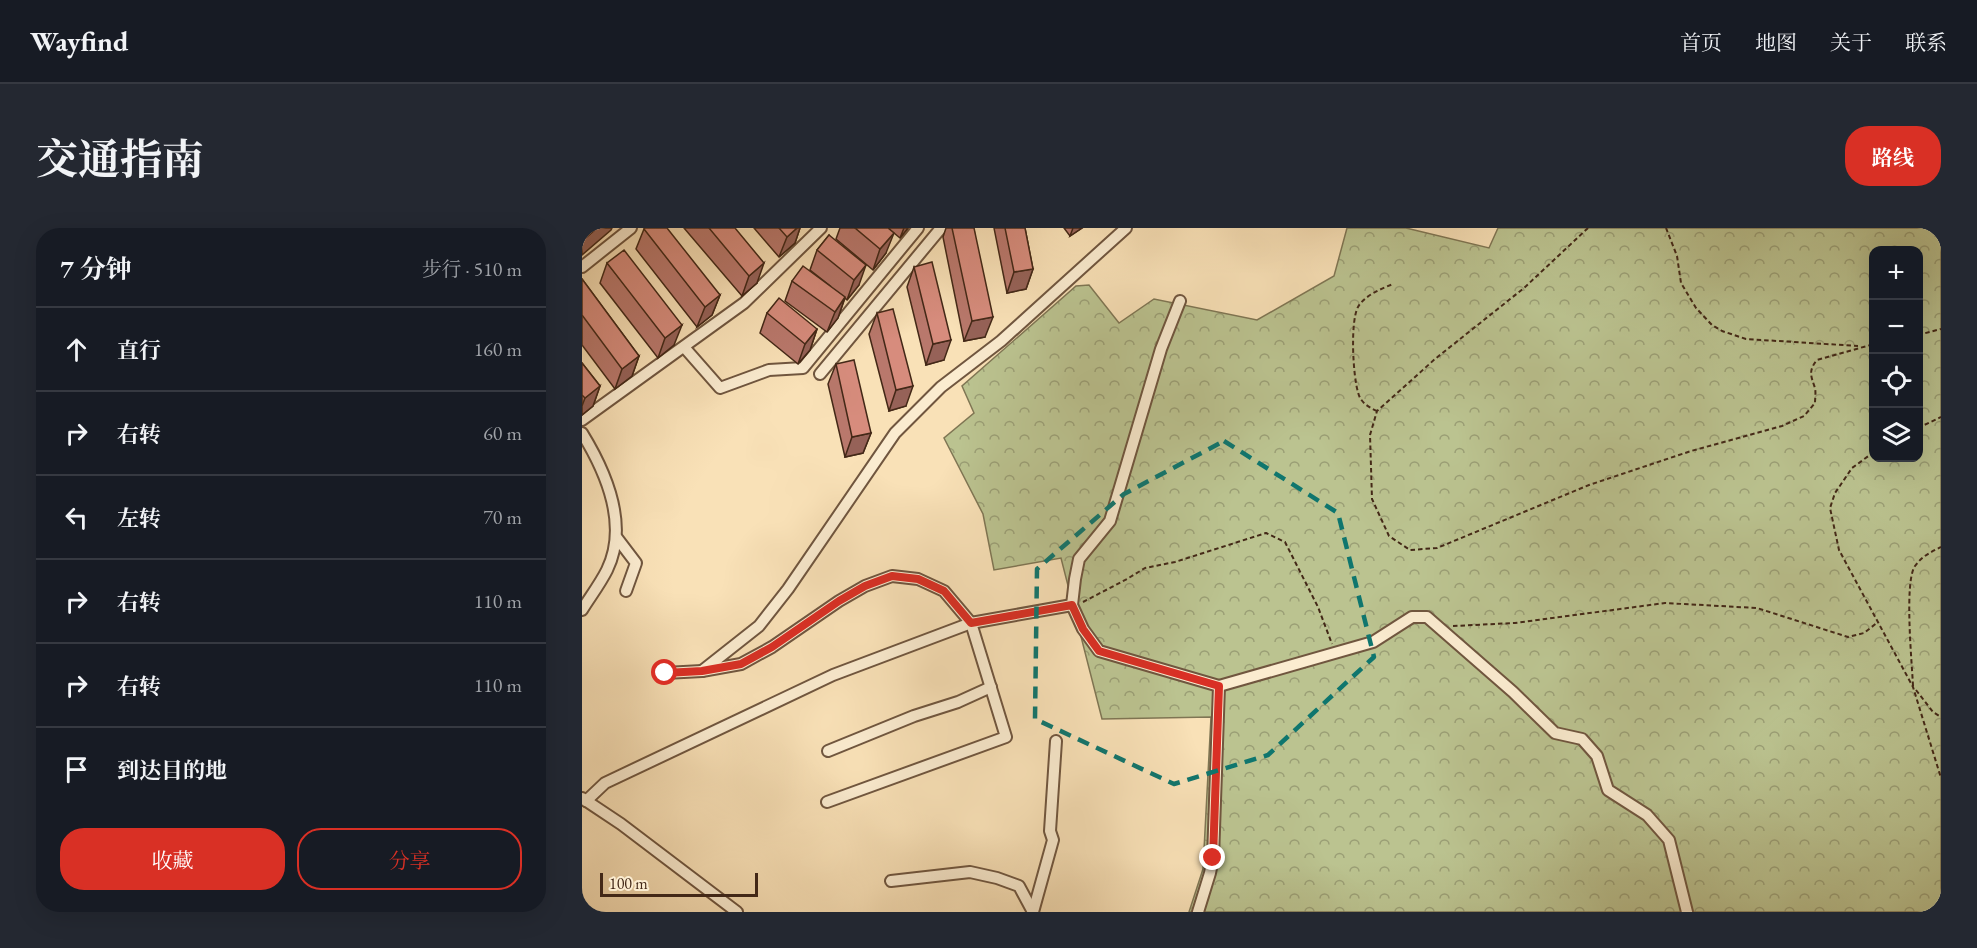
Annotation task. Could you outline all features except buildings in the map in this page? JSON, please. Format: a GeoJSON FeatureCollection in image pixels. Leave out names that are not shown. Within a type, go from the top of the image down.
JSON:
{"type":"FeatureCollection","features":[{"type":"Feature","properties":{"kind":"street"},"geometry":{"type":"LineString","coordinates":[[582,267],[631,228]]}},
{"type":"Feature","properties":{"kind":"street"},"geometry":{"type":"LineString","coordinates":[[582,420],[744,303],[821,228]]}},
{"type":"Feature","properties":{"kind":"street"},"geometry":{"type":"LineString","coordinates":[[684,346],[720,388],[769,370],[803,368],[918,228]]}},
{"type":"Feature","properties":{"kind":"street"},"geometry":{"type":"LineString","coordinates":[[820,374],[941,228]]}},
{"type":"Feature","properties":{"kind":"street"},"geometry":{"type":"LineString","coordinates":[[702,671],[759,626],[788,589],[895,432],[941,387],[1001,341],[1126,228]]}},
{"type":"Feature","properties":{"kind":"street"},"geometry":{"type":"LineString","coordinates":[[1180,301],[1161,349],[1110,521],[1079,559],[1074,579],[1072,605],[1083,629],[1099,651],[1219,686],[1373,642],[1412,617],[1427,617],[1513,692],[1555,733],[1582,740],[1597,756],[1608,790],[1647,815],[1669,840],[1687,912]]}},
{"type":"Feature","properties":{"kind":"street"},"geometry":{"type":"LineString","coordinates":[[582,433],[599,461],[611,497],[617,538],[608,569],[582,610]]}},
{"type":"Feature","properties":{"kind":"street"},"geometry":{"type":"LineString","coordinates":[[617,538],[636,563],[626,591]]}},
{"type":"Feature","properties":{"kind":"street"},"geometry":{"type":"LineString","coordinates":[[665,673],[702,671],[741,664],[772,647],[839,601],[865,586],[892,576],[918,579],[944,591],[971,623],[1006,737],[827,802]]}},
{"type":"Feature","properties":{"kind":"street"},"geometry":{"type":"LineString","coordinates":[[737,912],[621,824],[584,799],[605,783],[834,675],[971,623],[1072,605]]}},
{"type":"Feature","properties":{"kind":"street"},"geometry":{"type":"LineString","coordinates":[[1198,912],[1213,858],[1219,686]]}},
{"type":"Feature","properties":{"kind":"street"},"geometry":{"type":"LineString","coordinates":[[828,751],[914,716],[958,702],[991,687]]}},
{"type":"Feature","properties":{"kind":"street"},"geometry":{"type":"LineString","coordinates":[[1033,912],[1053,840],[1050,831],[1056,741]]}},
{"type":"Feature","properties":{"kind":"street"},"geometry":{"type":"LineString","coordinates":[[891,880],[970,872],[997,878],[1019,886],[1033,912]]}},
{"type":"Feature","properties":{"kind":"path"},"geometry":{"type":"LineString","coordinates":[[1588,228],[1524,288],[1435,359],[1377,411],[1370,435],[1372,499],[1389,536],[1410,550],[1437,548],[1589,485],[1691,451],[1782,426],[1804,416],[1815,404],[1815,389],[1810,378],[1811,368],[1817,360],[1869,345]]}},
{"type":"Feature","properties":{"kind":"path"},"geometry":{"type":"LineString","coordinates":[[1666,228],[1677,256],[1681,283],[1696,308],[1712,325],[1746,339],[1861,346]]}},
{"type":"Feature","properties":{"kind":"path"},"geometry":{"type":"LineString","coordinates":[[1377,411],[1368,407],[1358,394],[1353,337],[1358,308],[1372,294],[1393,284]]}},
{"type":"Feature","properties":{"kind":"path"},"geometry":{"type":"LineString","coordinates":[[1923,334],[1941,329]]}},
{"type":"Feature","properties":{"kind":"path"},"geometry":{"type":"LineString","coordinates":[[1923,426],[1941,417]]}},
{"type":"Feature","properties":{"kind":"path"},"geometry":{"type":"LineString","coordinates":[[1869,456],[1852,468],[1835,493],[1830,508],[1839,550],[1913,687],[1933,712],[1941,717]]}},
{"type":"Feature","properties":{"kind":"path"},"geometry":{"type":"LineString","coordinates":[[1072,605],[1087,601],[1145,568],[1175,562],[1266,533],[1285,542],[1318,607],[1336,652]]}},
{"type":"Feature","properties":{"kind":"path"},"geometry":{"type":"LineString","coordinates":[[1941,547],[1924,555],[1913,568],[1909,609],[1913,687],[1941,778]]}},
{"type":"Feature","properties":{"kind":"path"},"geometry":{"type":"LineString","coordinates":[[1438,627],[1515,623],[1665,603],[1757,608],[1848,637],[1864,633],[1878,622]]}},
{"type":"Feature","properties":{"kind":"highlighted area"},"geometry":{"type":"Polygon","coordinates":[[[1224,441],[1338,513],[1374,657],[1268,755],[1174,784],[1035,719],[1037,569],[1124,494],[1224,441]]]}},
{"type":"Feature","properties":{"kind":"green space"},"geometry":{"type":"Polygon","coordinates":[[[1347,228],[1406,228],[1489,248],[1498,228],[1941,228],[1941,912],[1189,912],[1203,869],[1211,717],[1102,719],[1061,558],[994,570],[983,514],[944,438],[974,413],[962,386],[1076,286],[1089,285],[1119,323],[1154,299],[1257,320],[1334,276],[1347,228]]]}},
{"type":"Feature","properties":{"kind":"route"},"geometry":{"type":"LineString","coordinates":[[665,673],[702,671],[741,664],[772,647],[839,601],[865,586],[892,576],[918,579],[944,591],[971,623],[1072,605],[1083,629],[1099,651],[1219,686],[1213,858]]}}]}
